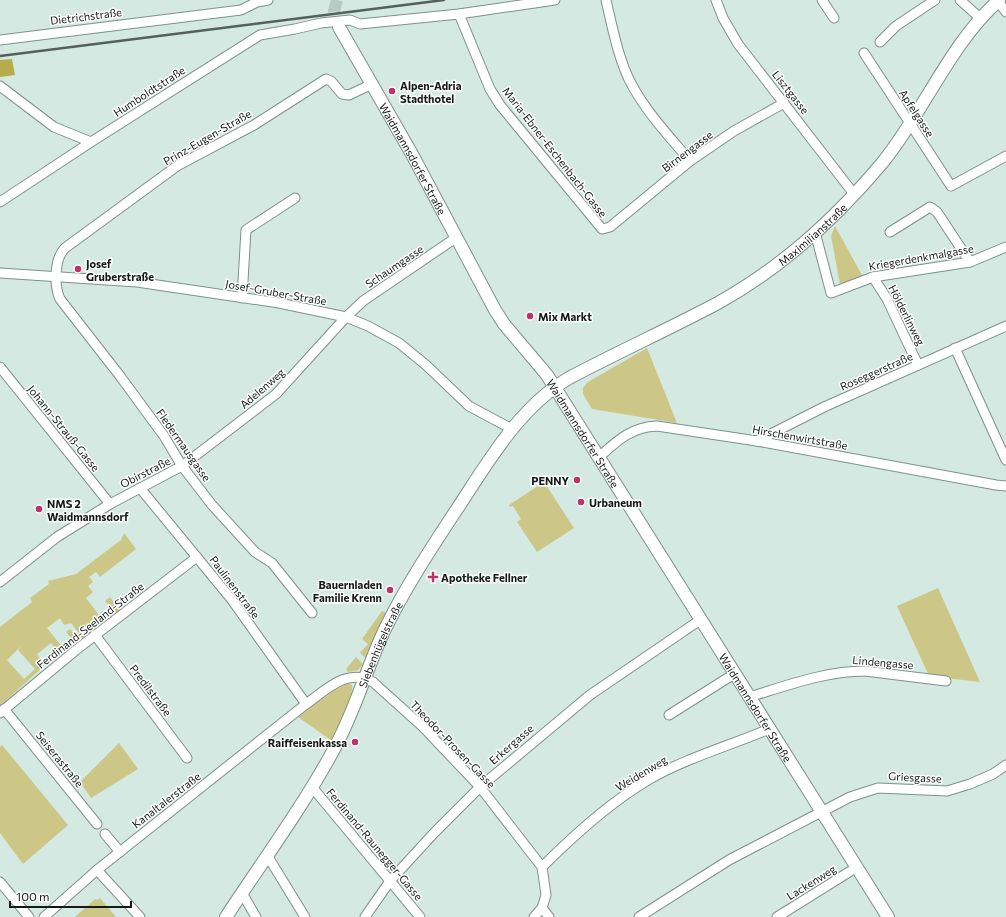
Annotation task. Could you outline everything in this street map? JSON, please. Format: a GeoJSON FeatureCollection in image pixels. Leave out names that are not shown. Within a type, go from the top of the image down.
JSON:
{"type":"FeatureCollection","features":[{"type":"Feature","properties":{"kind":"street","name":"Dietrichstraße"},"geometry":{"type":"LineString","coordinates":[[0,40],[241,10],[256,1],[268,0]]}},
{"type":"Feature","properties":{"kind":"street","name":"Humboldtstraße"},"geometry":{"type":"LineString","coordinates":[[0,202],[90,142],[260,35],[295,30],[320,23],[350,20],[360,24],[459,14],[555,0]]}},
{"type":"Feature","properties":{"kind":"street"},"geometry":{"type":"LineString","coordinates":[[606,0],[615,39],[632,84],[648,109],[690,161]]}},
{"type":"Feature","properties":{"kind":"street","name":"Lisztgasse"},"geometry":{"type":"LineString","coordinates":[[716,0],[725,23],[738,44],[854,194]]}},
{"type":"Feature","properties":{"kind":"street"},"geometry":{"type":"LineString","coordinates":[[822,0],[834,18]]}},
{"type":"Feature","properties":{"kind":"street"},"geometry":{"type":"LineString","coordinates":[[880,42],[896,26],[935,0]]}},
{"type":"Feature","properties":{"kind":"street"},"geometry":{"type":"LineString","coordinates":[[960,0],[980,18]]}},
{"type":"Feature","properties":{"kind":"street"},"geometry":{"type":"LineString","coordinates":[[998,0],[1006,12]]}},
{"type":"Feature","properties":{"kind":"street","name":"Maximilianstraße"},"geometry":{"type":"LineString","coordinates":[[554,387],[723,300],[766,270],[815,232],[854,194],[883,161],[911,125],[956,51],[980,18],[998,0]]}},
{"type":"Feature","properties":{"kind":"street","name":"Maria-Ebner-Eschenbach-Gasse"},"geometry":{"type":"LineString","coordinates":[[459,14],[490,89],[500,106],[599,228],[606,229],[610,227]]}},
{"type":"Feature","properties":{"kind":"street","name":"Waidmannsdorfer Straße"},"geometry":{"type":"LineString","coordinates":[[339,27],[457,237],[501,319],[547,375],[888,917]]}},
{"type":"Feature","properties":{"kind":"street","name":"Apfelgasse"},"geometry":{"type":"LineString","coordinates":[[864,53],[951,186],[1006,156]]}},
{"type":"Feature","properties":{"kind":"street","name":"Prinz-Eugen-Straße"},"geometry":{"type":"LineString","coordinates":[[57,277],[58,258],[64,248],[177,166],[254,124],[326,79],[331,80],[342,94],[350,95],[372,84]]}},
{"type":"Feature","properties":{"kind":"street"},"geometry":{"type":"LineString","coordinates":[[0,87],[54,127],[90,142]]}},
{"type":"Feature","properties":{"kind":"street","name":"Birnengasse"},"geometry":{"type":"LineString","coordinates":[[610,227],[690,161],[734,131],[784,102]]}},
{"type":"Feature","properties":{"kind":"street"},"geometry":{"type":"LineString","coordinates":[[242,298],[246,230],[295,198]]}},
{"type":"Feature","properties":{"kind":"street"},"geometry":{"type":"LineString","coordinates":[[890,232],[930,207],[937,212],[970,262]]}},
{"type":"Feature","properties":{"kind":"street","name":"Kriegerdenkmalgasse"},"geometry":{"type":"LineString","coordinates":[[815,232],[831,293],[873,277],[970,262],[1006,247]]}},
{"type":"Feature","properties":{"kind":"street","name":"Schaumgasse"},"geometry":{"type":"LineString","coordinates":[[346,317],[363,301],[457,237]]}},
{"type":"Feature","properties":{"kind":"street","name":"Josef-Gruber-Straße"},"geometry":{"type":"LineString","coordinates":[[0,273],[137,282],[242,298],[346,317],[368,326],[399,343],[426,365],[469,406],[512,429]]}},
{"type":"Feature","properties":{"kind":"street","name":"Fledermausgasse"},"geometry":{"type":"LineString","coordinates":[[57,277],[58,294],[60,299],[164,436],[182,466],[212,505],[255,552],[272,563],[312,613]]}},
{"type":"Feature","properties":{"kind":"street","name":"Hölderlinweg"},"geometry":{"type":"LineString","coordinates":[[873,277],[887,299],[918,365]]}},
{"type":"Feature","properties":{"kind":"street","name":"Adelenweg"},"geometry":{"type":"LineString","coordinates":[[182,466],[276,394],[346,317]]}},
{"type":"Feature","properties":{"kind":"street","name":"Roseggerstraße"},"geometry":{"type":"LineString","coordinates":[[757,441],[824,407],[1006,326]]}},
{"type":"Feature","properties":{"kind":"street"},"geometry":{"type":"LineString","coordinates":[[955,348],[1006,460]]}},
{"type":"Feature","properties":{"kind":"street","name":"Johann-Strauß-Gasse"},"geometry":{"type":"LineString","coordinates":[[0,367],[110,504]]}},
{"type":"Feature","properties":{"kind":"street","name":"Siebenhügelstraße"},"geometry":{"type":"LineString","coordinates":[[226,917],[334,751],[355,708],[385,630],[404,593],[476,480],[512,429],[530,407],[554,387]]}},
{"type":"Feature","properties":{"kind":"street","name":"Hirschenwirtstraße"},"geometry":{"type":"LineString","coordinates":[[599,457],[622,437],[633,430],[645,426],[657,426],[757,441],[1006,486]]}},
{"type":"Feature","properties":{"kind":"street","name":"Obirstraße"},"geometry":{"type":"LineString","coordinates":[[0,582],[57,537],[110,504],[182,466]]}},
{"type":"Feature","properties":{"kind":"street","name":"Paulinenstraße"},"geometry":{"type":"LineString","coordinates":[[140,488],[232,600],[306,704]]}},
{"type":"Feature","properties":{"kind":"street","name":"Ferdinand-Seeland-Straße"},"geometry":{"type":"LineString","coordinates":[[2,711],[95,635],[197,557]]}},
{"type":"Feature","properties":{"kind":"street","name":"Erkergasse"},"geometry":{"type":"LineString","coordinates":[[365,917],[390,881],[434,833],[480,787],[590,694],[700,620]]}},
{"type":"Feature","properties":{"kind":"street","name":"Predilstraße"},"geometry":{"type":"LineString","coordinates":[[95,635],[187,758]]}},
{"type":"Feature","properties":{"kind":"street","name":"Lindengasse"},"geometry":{"type":"LineString","coordinates":[[749,697],[796,683],[851,671],[865,671],[946,681]]}},
{"type":"Feature","properties":{"kind":"street"},"geometry":{"type":"LineString","coordinates":[[669,715],[734,674]]}},
{"type":"Feature","properties":{"kind":"street","name":"Kanaltalerstraße"},"geometry":{"type":"LineString","coordinates":[[44,917],[97,870],[338,680],[356,676],[366,678]]}},
{"type":"Feature","properties":{"kind":"street","name":"Theodor-Prosen-Gasse"},"geometry":{"type":"LineString","coordinates":[[366,678],[422,727],[480,787],[542,867],[546,895],[542,908]]}},
{"type":"Feature","properties":{"kind":"street","name":"Seiserastraße"},"geometry":{"type":"LineString","coordinates":[[2,711],[97,824]]}},
{"type":"Feature","properties":{"kind":"street","name":"Weidenweg"},"geometry":{"type":"LineString","coordinates":[[542,867],[591,822],[648,780],[685,762],[769,729]]}},
{"type":"Feature","properties":{"kind":"street","name":"Griesgasse"},"geometry":{"type":"LineString","coordinates":[[639,917],[729,860],[850,797],[878,788],[948,791],[970,784],[993,774],[1006,765]]}},
{"type":"Feature","properties":{"kind":"street","name":"Ferdinand-Raunegger-Gasse"},"geometry":{"type":"LineString","coordinates":[[312,787],[420,917]]}},
{"type":"Feature","properties":{"kind":"street"},"geometry":{"type":"LineString","coordinates":[[105,834],[120,852]]}},
{"type":"Feature","properties":{"kind":"street"},"geometry":{"type":"LineString","coordinates":[[267,855],[305,917]]}},
{"type":"Feature","properties":{"kind":"street","name":"Lackenweg"},"geometry":{"type":"LineString","coordinates":[[777,917],[857,867]]}},
{"type":"Feature","properties":{"kind":"street"},"geometry":{"type":"LineString","coordinates":[[97,870],[140,917]]}},
{"type":"Feature","properties":{"kind":"street"},"geometry":{"type":"LineString","coordinates":[[0,882],[29,917]]}},
{"type":"Feature","properties":{"kind":"street"},"geometry":{"type":"LineString","coordinates":[[242,894],[256,917]]}},
{"type":"Feature","properties":{"kind":"street"},"geometry":{"type":"LineString","coordinates":[[534,917],[542,908],[549,917]]}},
{"type":"Feature","properties":{"kind":"shaded area"},"geometry":{"type":"Polygon","coordinates":[[[12,59],[15,75],[0,77],[0,60],[12,59]]]}},
{"type":"Feature","properties":{"kind":"shaded area"},"geometry":{"type":"Polygon","coordinates":[[[835,226],[863,277],[840,284],[831,236],[835,226]]]}},
{"type":"Feature","properties":{"kind":"shaded area"},"geometry":{"type":"Polygon","coordinates":[[[647,348],[677,423],[592,409],[583,394],[583,388],[588,382],[647,348]]]}},
{"type":"Feature","properties":{"kind":"shaded area"},"geometry":{"type":"Polygon","coordinates":[[[544,482],[574,528],[537,552],[517,522],[521,519],[513,506],[510,507],[509,505],[544,482]]]}},
{"type":"Feature","properties":{"kind":"shaded area"},"geometry":{"type":"Polygon","coordinates":[[[124,533],[136,549],[100,577],[96,572],[89,577],[93,582],[88,586],[93,592],[86,598],[102,619],[113,611],[105,601],[110,597],[120,610],[83,639],[71,623],[64,625],[60,618],[47,628],[64,649],[74,641],[66,632],[70,629],[80,641],[61,656],[51,643],[37,654],[44,666],[0,706],[0,627],[32,602],[30,598],[49,584],[48,581],[76,574],[121,540],[124,533]],[[21,646],[7,660],[24,679],[35,669],[18,650],[21,646]]]}},
{"type":"Feature","properties":{"kind":"shaded area"},"geometry":{"type":"Polygon","coordinates":[[[938,588],[980,682],[929,676],[897,606],[938,588]]]}},
{"type":"Feature","properties":{"kind":"shaded area"},"geometry":{"type":"Polygon","coordinates":[[[382,611],[386,613],[366,658],[360,653],[368,644],[362,639],[382,611]]]}},
{"type":"Feature","properties":{"kind":"shaded area"},"geometry":{"type":"Polygon","coordinates":[[[356,657],[363,664],[358,670],[348,672],[346,669],[356,657]]]}},
{"type":"Feature","properties":{"kind":"shaded area"},"geometry":{"type":"Polygon","coordinates":[[[346,683],[352,685],[352,698],[332,741],[298,717],[338,686],[346,683]]]}},
{"type":"Feature","properties":{"kind":"shaded area"},"geometry":{"type":"Polygon","coordinates":[[[119,743],[138,769],[91,798],[80,782],[119,743]]]}},
{"type":"Feature","properties":{"kind":"shaded area"},"geometry":{"type":"Polygon","coordinates":[[[2,745],[68,825],[23,864],[0,833],[0,747],[2,745]]]}},
{"type":"Feature","properties":{"kind":"shaded area"},"geometry":{"type":"Polygon","coordinates":[[[100,898],[116,917],[75,917],[95,899],[97,900],[100,898]]]}},
{"type":"Feature","properties":{"kind":"tunnel"},"geometry":{"type":"LineString","coordinates":[[337,0],[334,11],[339,27]]}},
{"type":"Feature","properties":{"kind":"railway"},"geometry":{"type":"LineString","coordinates":[[0,56],[444,0]]}},
{"type":"Feature","properties":{"kind":"place","name":"Alpen-Adria Stadthotel"},"geometry":{"type":"Point","coordinates":[392,91]}},
{"type":"Feature","properties":{"kind":"place","name":"Josef Gruberstraße"},"geometry":{"type":"Point","coordinates":[78,269]}},
{"type":"Feature","properties":{"kind":"place","name":"Mix Markt"},"geometry":{"type":"Point","coordinates":[530,316]}},
{"type":"Feature","properties":{"kind":"place","name":"PENNY"},"geometry":{"type":"Point","coordinates":[577,480]}},
{"type":"Feature","properties":{"kind":"place","name":"Urbaneum"},"geometry":{"type":"Point","coordinates":[581,502]}},
{"type":"Feature","properties":{"kind":"place","name":"NMS 2 Waidmannsdorf"},"geometry":{"type":"Point","coordinates":[39,509]}},
{"type":"Feature","properties":{"kind":"place","name":"Apotheke Fellner"},"geometry":{"type":"Point","coordinates":[433,577]}},
{"type":"Feature","properties":{"kind":"place","name":"Bauernladen Familie Krenn"},"geometry":{"type":"Point","coordinates":[390,590]}},
{"type":"Feature","properties":{"kind":"place","name":"Raiffeisenkassa"},"geometry":{"type":"Point","coordinates":[355,742]}}]}
